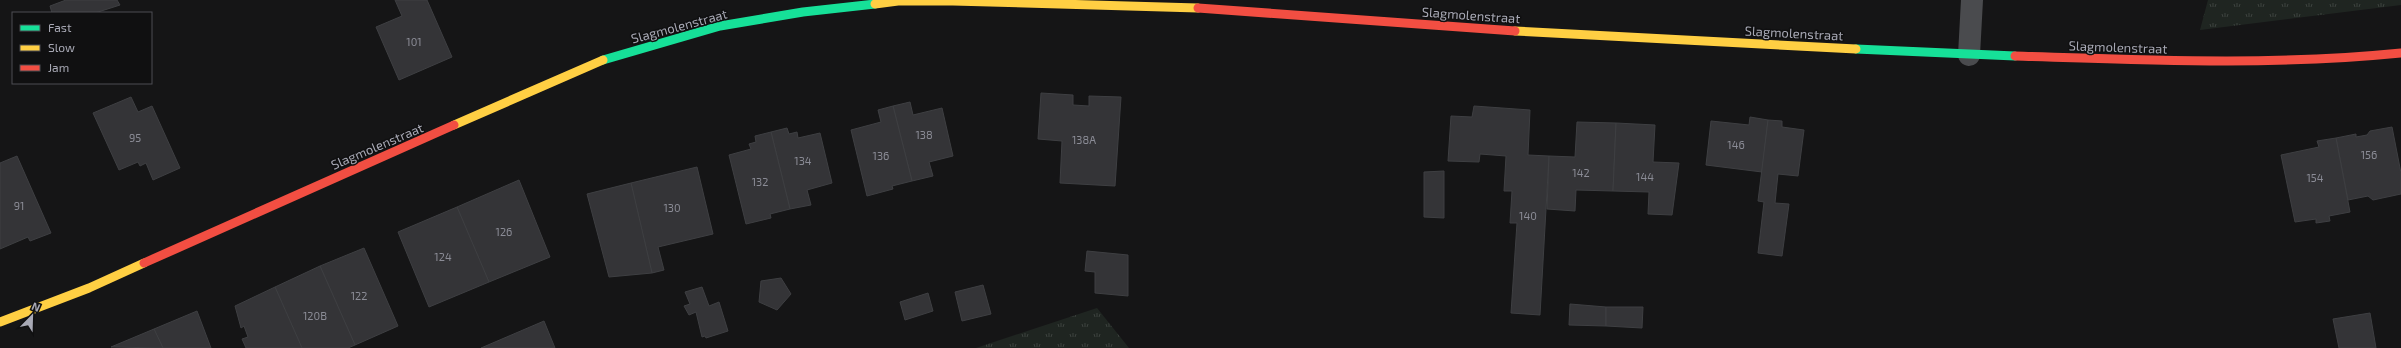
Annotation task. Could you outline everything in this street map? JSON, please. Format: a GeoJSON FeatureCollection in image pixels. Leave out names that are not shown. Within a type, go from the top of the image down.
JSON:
{"type":"FeatureCollection","features":[{"type":"Feature","properties":{"kind":"street"},"geometry":{"type":"LineString","coordinates":[[1969,55],[1972,0]]}},
{"type":"Feature","properties":{"kind":"street","name":"Slagmolenstraat"},"geometry":{"type":"LineString","coordinates":[[0,322],[89,288],[257,211],[598,62],[720,26],[802,6],[953,1],[1176,8],[1559,34],[1969,55],[2199,62],[2329,60],[2401,53]]}},
{"type":"Feature","properties":{"kind":"green space"},"geometry":{"type":"Polygon","coordinates":[[[2208,0],[2401,0],[2401,5],[2200,30],[2208,0]]]}},
{"type":"Feature","properties":{"kind":"green space"},"geometry":{"type":"Polygon","coordinates":[[[1097,308],[1129,348],[976,348],[1097,308]]]}},
{"type":"Feature","properties":{"kind":"building"},"geometry":{"type":"Polygon","coordinates":[[[66,0],[117,0],[120,5],[98,12],[52,12],[50,6],[66,0]]]}},
{"type":"Feature","properties":{"kind":"building"},"geometry":{"type":"Polygon","coordinates":[[[395,0],[427,0],[452,57],[399,80],[376,27],[402,16],[395,0]]]}},
{"type":"Feature","properties":{"kind":"building"},"geometry":{"type":"Polygon","coordinates":[[[1041,93],[1073,95],[1073,105],[1089,106],[1089,96],[1121,97],[1115,186],[1060,183],[1062,141],[1038,139],[1041,93]]]}},
{"type":"Feature","properties":{"kind":"building"},"geometry":{"type":"Polygon","coordinates":[[[131,97],[138,112],[152,106],[180,168],[153,180],[146,163],[140,166],[138,162],[119,170],[93,113],[131,97]]]}},
{"type":"Feature","properties":{"kind":"building"},"geometry":{"type":"Polygon","coordinates":[[[910,102],[913,115],[942,108],[953,156],[929,162],[933,176],[912,181],[893,106],[910,102]]]}},
{"type":"Feature","properties":{"kind":"building"},"geometry":{"type":"Polygon","coordinates":[[[893,106],[912,181],[892,186],[893,189],[867,196],[851,130],[881,122],[878,110],[893,106]]]}},
{"type":"Feature","properties":{"kind":"building"},"geometry":{"type":"Polygon","coordinates":[[[1474,106],[1530,110],[1528,155],[1549,156],[1540,315],[1511,313],[1517,223],[1510,223],[1512,191],[1504,191],[1506,156],[1480,154],[1479,162],[1448,161],[1451,116],[1472,117],[1474,106]]]}},
{"type":"Feature","properties":{"kind":"building"},"geometry":{"type":"Polygon","coordinates":[[[1750,117],[1768,120],[1762,172],[1706,165],[1711,121],[1749,125],[1750,117]]]}},
{"type":"Feature","properties":{"kind":"building"},"geometry":{"type":"Polygon","coordinates":[[[1768,120],[1782,121],[1782,127],[1804,130],[1798,176],[1778,174],[1775,203],[1789,204],[1782,256],[1758,253],[1764,202],[1758,201],[1768,120]]]}},
{"type":"Feature","properties":{"kind":"building"},"geometry":{"type":"Polygon","coordinates":[[[1577,122],[1616,123],[1613,191],[1576,190],[1575,211],[1547,209],[1549,156],[1575,157],[1577,122]]]}},
{"type":"Feature","properties":{"kind":"building"},"geometry":{"type":"Polygon","coordinates":[[[1616,123],[1655,125],[1653,162],[1679,163],[1672,215],[1648,214],[1649,192],[1613,191],[1616,123]]]}},
{"type":"Feature","properties":{"kind":"building"},"geometry":{"type":"Polygon","coordinates":[[[2392,127],[2401,173],[2401,194],[2373,200],[2368,196],[2348,200],[2336,138],[2356,134],[2356,137],[2367,135],[2370,131],[2392,127]]]}},
{"type":"Feature","properties":{"kind":"building"},"geometry":{"type":"Polygon","coordinates":[[[787,128],[789,134],[797,132],[798,138],[820,133],[832,183],[807,190],[811,205],[790,209],[771,132],[787,128]]]}},
{"type":"Feature","properties":{"kind":"building"},"geometry":{"type":"Polygon","coordinates":[[[771,132],[790,209],[770,214],[771,218],[746,224],[729,155],[751,149],[749,144],[756,142],[755,136],[771,132]]]}},
{"type":"Feature","properties":{"kind":"building"},"geometry":{"type":"Polygon","coordinates":[[[2336,138],[2350,212],[2329,216],[2330,221],[2316,223],[2316,219],[2295,222],[2281,155],[2319,147],[2317,141],[2336,138]]]}},
{"type":"Feature","properties":{"kind":"building"},"geometry":{"type":"Polygon","coordinates":[[[17,156],[51,233],[30,241],[28,237],[0,249],[0,163],[17,156]]]}},
{"type":"Feature","properties":{"kind":"building"},"geometry":{"type":"Polygon","coordinates":[[[697,167],[713,234],[658,247],[664,270],[652,273],[631,183],[697,167]]]}},
{"type":"Feature","properties":{"kind":"building"},"geometry":{"type":"Polygon","coordinates":[[[1444,171],[1444,218],[1424,217],[1424,172],[1444,171]]]}},
{"type":"Feature","properties":{"kind":"building"},"geometry":{"type":"Polygon","coordinates":[[[519,180],[550,257],[489,282],[457,207],[519,180]]]}},
{"type":"Feature","properties":{"kind":"building"},"geometry":{"type":"Polygon","coordinates":[[[631,183],[652,273],[609,277],[587,194],[631,183]]]}},
{"type":"Feature","properties":{"kind":"building"},"geometry":{"type":"Polygon","coordinates":[[[457,207],[489,282],[429,307],[398,232],[457,207]]]}},
{"type":"Feature","properties":{"kind":"building"},"geometry":{"type":"Polygon","coordinates":[[[364,248],[398,326],[355,345],[320,266],[364,248]]]}},
{"type":"Feature","properties":{"kind":"building"},"geometry":{"type":"Polygon","coordinates":[[[1087,251],[1128,255],[1128,296],[1095,293],[1095,272],[1085,271],[1087,251]]]}},
{"type":"Feature","properties":{"kind":"building"},"geometry":{"type":"Polygon","coordinates":[[[320,266],[355,345],[348,348],[302,348],[275,287],[320,266]]]}},
{"type":"Feature","properties":{"kind":"building"},"geometry":{"type":"Polygon","coordinates":[[[781,278],[791,294],[777,310],[759,302],[761,281],[781,278]]]}},
{"type":"Feature","properties":{"kind":"building"},"geometry":{"type":"Polygon","coordinates":[[[983,285],[991,314],[962,321],[955,292],[983,285]]]}},
{"type":"Feature","properties":{"kind":"building"},"geometry":{"type":"Polygon","coordinates":[[[275,287],[302,348],[246,348],[242,339],[248,337],[244,326],[241,328],[235,306],[275,287]]]}},
{"type":"Feature","properties":{"kind":"building"},"geometry":{"type":"Polygon","coordinates":[[[702,287],[709,306],[719,302],[728,331],[706,338],[705,336],[702,337],[696,312],[689,315],[684,306],[690,304],[685,292],[702,287]]]}},
{"type":"Feature","properties":{"kind":"building"},"geometry":{"type":"Polygon","coordinates":[[[928,293],[933,311],[905,320],[900,302],[928,293]]]}},
{"type":"Feature","properties":{"kind":"building"},"geometry":{"type":"Polygon","coordinates":[[[1570,304],[1606,307],[1606,326],[1569,325],[1570,304]]]}},
{"type":"Feature","properties":{"kind":"building"},"geometry":{"type":"Polygon","coordinates":[[[1606,307],[1643,307],[1642,328],[1606,326],[1606,307]]]}},
{"type":"Feature","properties":{"kind":"building"},"geometry":{"type":"Polygon","coordinates":[[[197,311],[211,348],[163,348],[154,329],[197,311]]]}},
{"type":"Feature","properties":{"kind":"building"},"geometry":{"type":"Polygon","coordinates":[[[2370,313],[2376,348],[2339,348],[2333,319],[2370,313]]]}},
{"type":"Feature","properties":{"kind":"building"},"geometry":{"type":"Polygon","coordinates":[[[544,321],[555,348],[481,348],[544,321]]]}},
{"type":"Feature","properties":{"kind":"building"},"geometry":{"type":"Polygon","coordinates":[[[154,329],[163,348],[111,347],[154,329]]]}},
{"type":"Feature","properties":{"kind":"traffic: fast"},"geometry":{"type":"LineString","coordinates":[[603,60],[720,26],[803,12],[875,4]]}},
{"type":"Feature","properties":{"kind":"traffic: fast"},"geometry":{"type":"LineString","coordinates":[[1856,49],[2015,56]]}},
{"type":"Feature","properties":{"kind":"traffic: slow"},"geometry":{"type":"LineString","coordinates":[[875,4],[898,1],[953,1],[1198,8]]}},
{"type":"Feature","properties":{"kind":"traffic: slow"},"geometry":{"type":"LineString","coordinates":[[1515,31],[1856,49]]}},
{"type":"Feature","properties":{"kind":"traffic: slow"},"geometry":{"type":"LineString","coordinates":[[454,125],[603,60]]}},
{"type":"Feature","properties":{"kind":"traffic: slow"},"geometry":{"type":"LineString","coordinates":[[0,322],[89,288],[144,263]]}},
{"type":"Feature","properties":{"kind":"traffic: jam"},"geometry":{"type":"LineString","coordinates":[[1198,8],[1515,31]]}},
{"type":"Feature","properties":{"kind":"traffic: jam"},"geometry":{"type":"LineString","coordinates":[[2015,56],[2256,61],[2304,60],[2401,53]]}},
{"type":"Feature","properties":{"kind":"traffic: jam"},"geometry":{"type":"LineString","coordinates":[[144,263],[454,125]]}}]}
